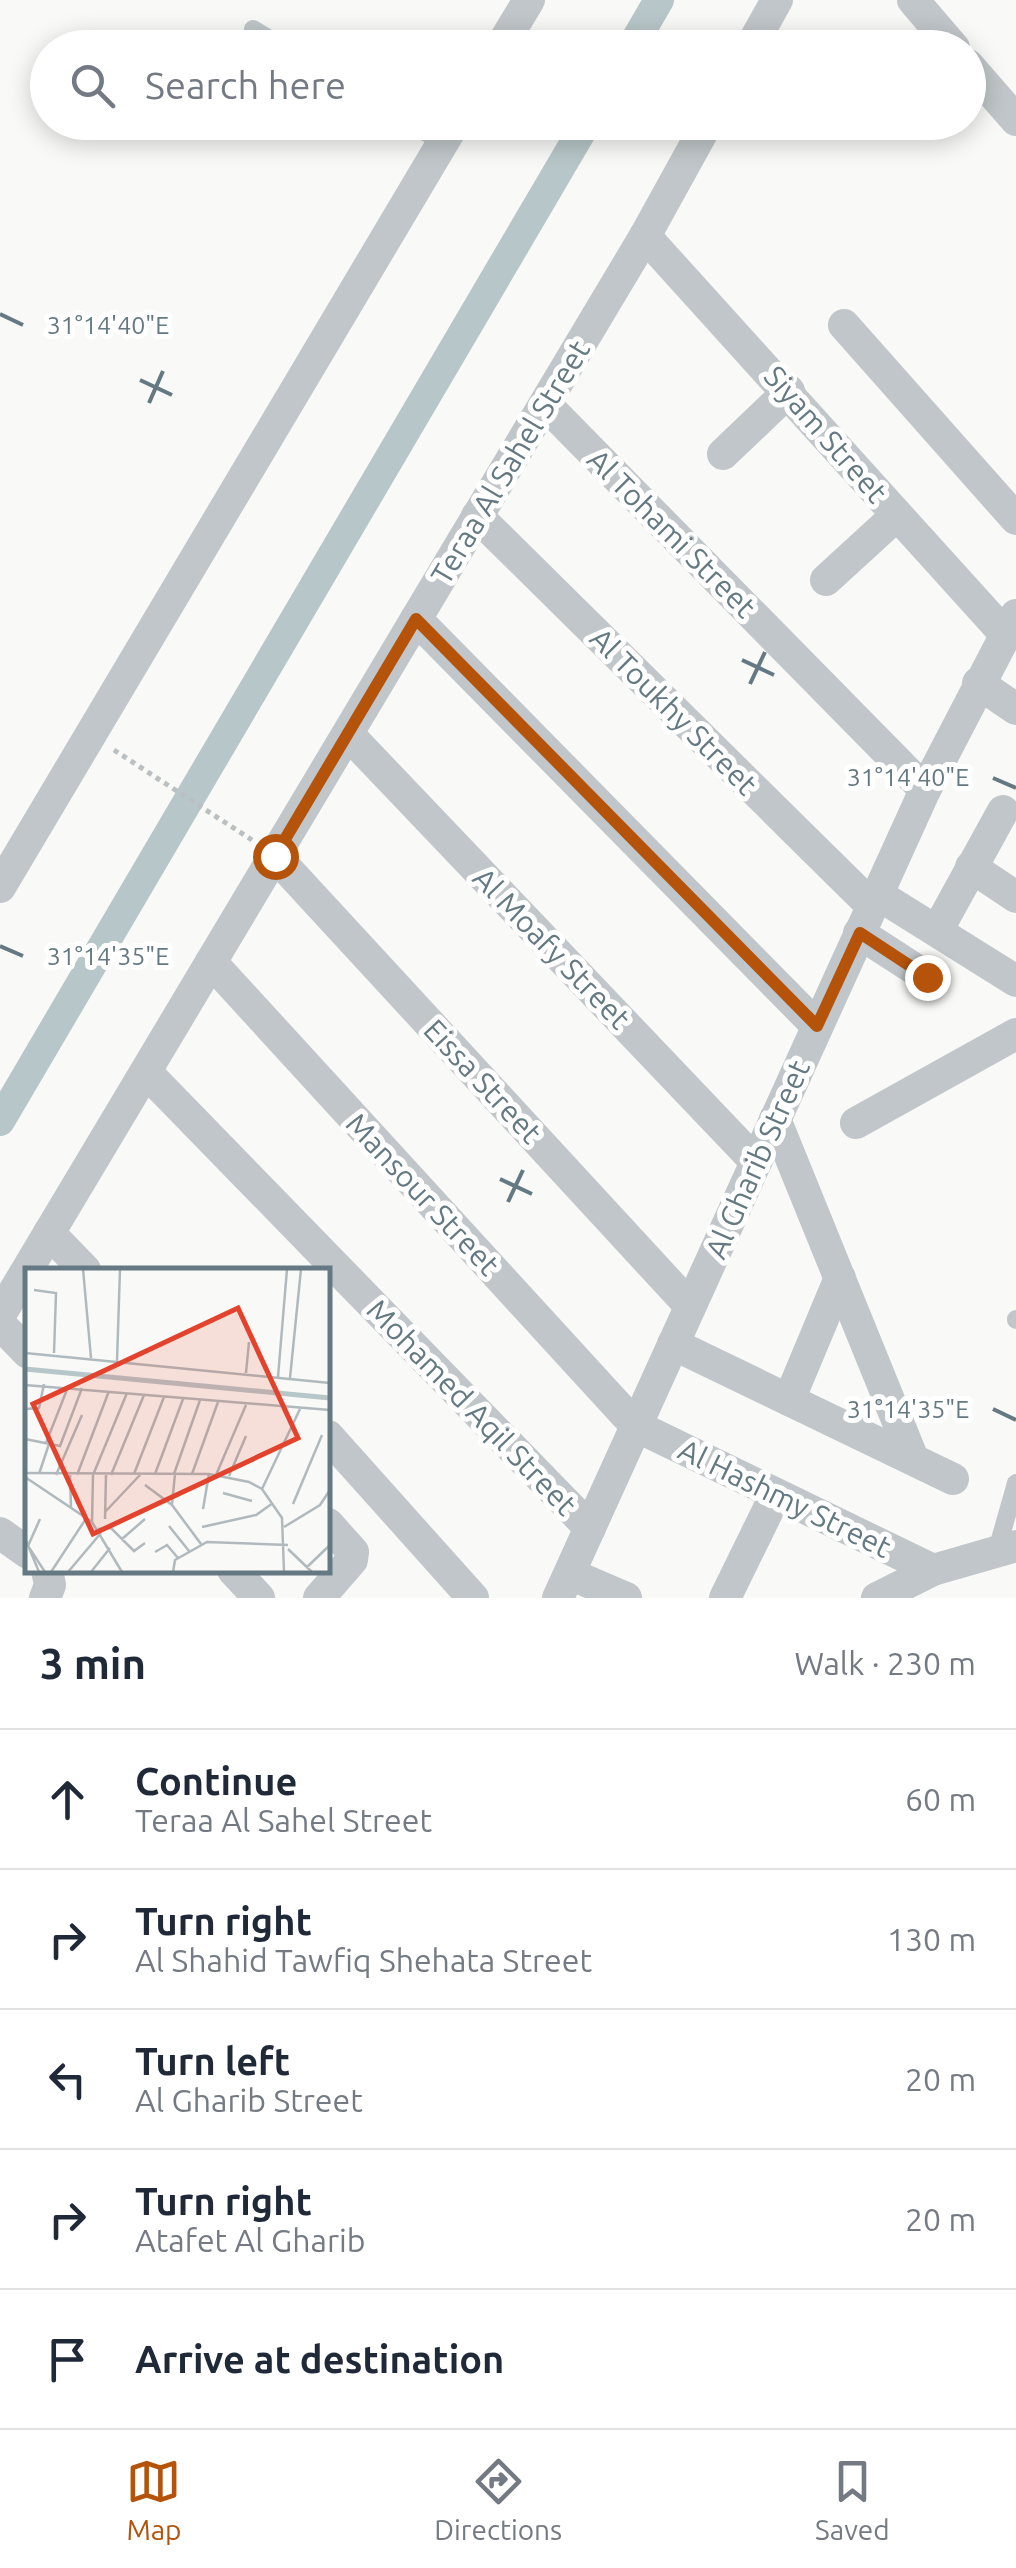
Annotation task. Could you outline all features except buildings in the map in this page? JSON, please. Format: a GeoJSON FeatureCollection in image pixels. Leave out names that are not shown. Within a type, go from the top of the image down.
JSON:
{"type":"FeatureCollection","features":[{"type":"Feature","properties":{"kind":"street"},"geometry":{"type":"LineString","coordinates":[[511,30],[529,0]]}},
{"type":"Feature","properties":{"kind":"street"},"geometry":{"type":"LineString","coordinates":[[760,30],[777,0]]}},
{"type":"Feature","properties":{"kind":"street"},"geometry":{"type":"LineString","coordinates":[[913,0],[939,30]]}},
{"type":"Feature","properties":{"kind":"street"},"geometry":{"type":"LineString","coordinates":[[986,86],[1016,120]]}},
{"type":"Feature","properties":{"kind":"street"},"geometry":{"type":"LineString","coordinates":[[0,887],[445,140]]}},
{"type":"Feature","properties":{"kind":"street","name":"Teraa Al Sahel Street"},"geometry":{"type":"LineString","coordinates":[[28,1268],[645,236],[698,140]]}},
{"type":"Feature","properties":{"kind":"street","name":"Siyam Street"},"geometry":{"type":"LineString","coordinates":[[645,236],[789,390],[897,515],[1010,624]]}},
{"type":"Feature","properties":{"kind":"street"},"geometry":{"type":"LineString","coordinates":[[844,325],[1016,519]]}},
{"type":"Feature","properties":{"kind":"street"},"geometry":{"type":"LineString","coordinates":[[722,454],[789,390]]}},
{"type":"Feature","properties":{"kind":"street","name":"Al Tohami Street"},"geometry":{"type":"LineString","coordinates":[[545,404],[925,790]]}},
{"type":"Feature","properties":{"kind":"street"},"geometry":{"type":"LineString","coordinates":[[826,580],[897,515]]}},
{"type":"Feature","properties":{"kind":"street","name":"Al Toukhy Street"},"geometry":{"type":"LineString","coordinates":[[477,516],[869,911]]}},
{"type":"Feature","properties":{"kind":"street"},"geometry":{"type":"LineString","coordinates":[[416,619],[817,1026]]}},
{"type":"Feature","properties":{"kind":"street","name":"Al Gharib Street"},"geometry":{"type":"LineString","coordinates":[[564,1586],[925,790],[1010,624]]}},
{"type":"Feature","properties":{"kind":"street"},"geometry":{"type":"LineString","coordinates":[[978,683],[1016,709]]}},
{"type":"Feature","properties":{"kind":"street","name":"Al Moafy Street"},"geometry":{"type":"LineString","coordinates":[[348,734],[756,1162]]}},
{"type":"Feature","properties":{"kind":"street"},"geometry":{"type":"LineString","coordinates":[[936,931],[1002,811]]}},
{"type":"Feature","properties":{"kind":"street","name":"Eissa Street"},"geometry":{"type":"LineString","coordinates":[[275,856],[690,1306]]}},
{"type":"Feature","properties":{"kind":"street"},"geometry":{"type":"LineString","coordinates":[[972,867],[1016,898]]}},
{"type":"Feature","properties":{"kind":"street"},"geometry":{"type":"LineString","coordinates":[[869,911],[936,931],[1016,981]]}},
{"type":"Feature","properties":{"kind":"street"},"geometry":{"type":"LineString","coordinates":[[869,911],[927,977]]}},
{"type":"Feature","properties":{"kind":"street","name":"Mansour Street"},"geometry":{"type":"LineString","coordinates":[[211,962],[636,1426]]}},
{"type":"Feature","properties":{"kind":"street"},"geometry":{"type":"LineString","coordinates":[[856,1123],[1016,1034]]}},
{"type":"Feature","properties":{"kind":"street","name":"Mohamed Aqil Street"},"geometry":{"type":"LineString","coordinates":[[146,1072],[590,1528]]}},
{"type":"Feature","properties":{"kind":"street"},"geometry":{"type":"LineString","coordinates":[[775,1119],[913,1458]]}},
{"type":"Feature","properties":{"kind":"street"},"geometry":{"type":"LineString","coordinates":[[49,1233],[82,1268]]}},
{"type":"Feature","properties":{"kind":"street","name":"Teraa Al Sahel Street"},"geometry":{"type":"LineString","coordinates":[[0,1315],[25,1273]]}},
{"type":"Feature","properties":{"kind":"street"},"geometry":{"type":"LineString","coordinates":[[788,1400],[840,1278]]}},
{"type":"Feature","properties":{"kind":"street"},"geometry":{"type":"LineString","coordinates":[[0,1324],[25,1350]]}},
{"type":"Feature","properties":{"kind":"street"},"geometry":{"type":"LineString","coordinates":[[673,1344],[953,1479]]}},
{"type":"Feature","properties":{"kind":"street","name":"Al Hashmy Street"},"geometry":{"type":"LineString","coordinates":[[636,1426],[934,1570]]}},
{"type":"Feature","properties":{"kind":"street"},"geometry":{"type":"LineString","coordinates":[[330,1438],[474,1598]]}},
{"type":"Feature","properties":{"kind":"street"},"geometry":{"type":"LineString","coordinates":[[725,1598],[776,1494]]}},
{"type":"Feature","properties":{"kind":"street"},"geometry":{"type":"LineString","coordinates":[[319,1598],[352,1560],[353,1552],[330,1526]]}},
{"type":"Feature","properties":{"kind":"street"},"geometry":{"type":"LineString","coordinates":[[0,1532],[25,1551]]}},
{"type":"Feature","properties":{"kind":"street"},"geometry":{"type":"LineString","coordinates":[[888,1595],[934,1570],[1006,1548]]}},
{"type":"Feature","properties":{"kind":"street"},"geometry":{"type":"LineString","coordinates":[[44,1598],[50,1585],[48,1573]]}},
{"type":"Feature","properties":{"kind":"street"},"geometry":{"type":"LineString","coordinates":[[236,1573],[259,1598]]}},
{"type":"Feature","properties":{"kind":"street"},"geometry":{"type":"LineString","coordinates":[[564,1586],[626,1598]]}},
{"type":"Feature","properties":{"kind":"lane"},"geometry":{"type":"LineString","coordinates":[[1006,1548],[1016,1483]]}},
{"type":"Feature","properties":{"kind":"path"},"geometry":{"type":"LineString","coordinates":[[137,765],[237,831]]}},
{"type":"Feature","properties":{"kind":"waterway"},"geometry":{"type":"LineString","coordinates":[[642,30],[659,0]]}},
{"type":"Feature","properties":{"kind":"waterway"},"geometry":{"type":"LineString","coordinates":[[0,1121],[576,140]]}},
{"type":"Feature","properties":{"kind":"route"},"geometry":{"type":"LineString","coordinates":[[275,856],[416,619],[817,1026],[860,933],[927,977]]}}]}
